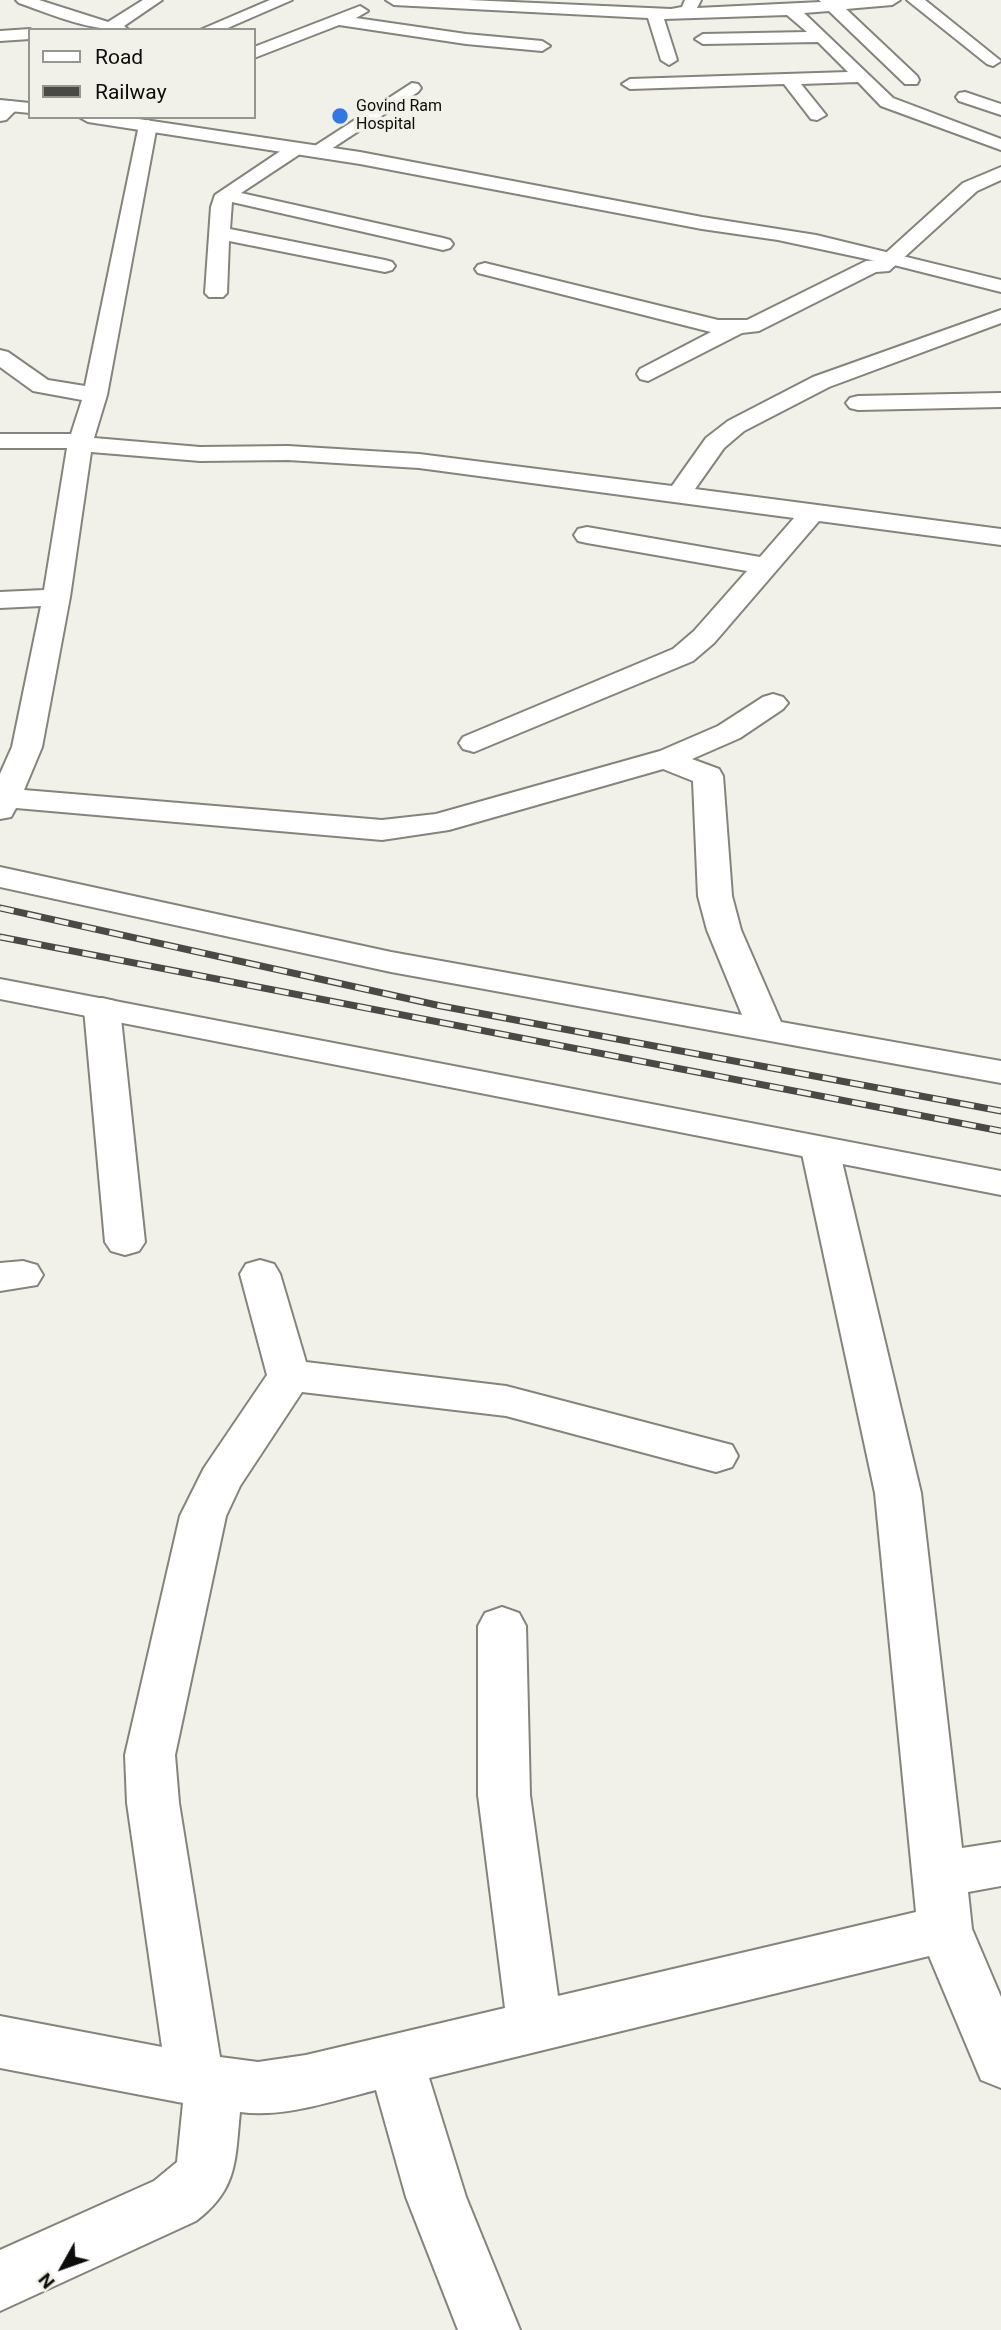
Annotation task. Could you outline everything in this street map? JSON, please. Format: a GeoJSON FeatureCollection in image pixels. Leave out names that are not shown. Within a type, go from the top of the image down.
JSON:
{"type":"FeatureCollection","features":[{"type":"Feature","properties":{"kind":"street"},"geometry":{"type":"LineString","coordinates":[[24,0],[118,28]]}},
{"type":"Feature","properties":{"kind":"street"},"geometry":{"type":"LineString","coordinates":[[118,28],[154,0]]}},
{"type":"Feature","properties":{"kind":"street"},"geometry":{"type":"LineString","coordinates":[[213,28],[284,0]]}},
{"type":"Feature","properties":{"kind":"street"},"geometry":{"type":"LineString","coordinates":[[581,12],[596,0]]}},
{"type":"Feature","properties":{"kind":"street"},"geometry":{"type":"LineString","coordinates":[[679,13],[688,11],[694,0]]}},
{"type":"Feature","properties":{"kind":"street"},"geometry":{"type":"LineString","coordinates":[[256,52],[384,3],[581,12],[679,13],[791,10],[831,3],[892,0]]}},
{"type":"Feature","properties":{"kind":"street"},"geometry":{"type":"LineString","coordinates":[[915,0],[993,61]]}},
{"type":"Feature","properties":{"kind":"street"},"geometry":{"type":"LineString","coordinates":[[831,3],[911,79]]}},
{"type":"Feature","properties":{"kind":"street"},"geometry":{"type":"LineString","coordinates":[[66,4],[118,28]]}},
{"type":"Feature","properties":{"kind":"street"},"geometry":{"type":"LineString","coordinates":[[791,10],[895,106],[1001,145]]}},
{"type":"Feature","properties":{"kind":"street"},"geometry":{"type":"LineString","coordinates":[[726,12],[736,39]]}},
{"type":"Feature","properties":{"kind":"street"},"geometry":{"type":"LineString","coordinates":[[654,13],[675,40]]}},
{"type":"Feature","properties":{"kind":"street"},"geometry":{"type":"LineString","coordinates":[[337,20],[478,40],[542,46]]}},
{"type":"Feature","properties":{"kind":"street"},"geometry":{"type":"LineString","coordinates":[[0,36],[28,34]]}},
{"type":"Feature","properties":{"kind":"street"},"geometry":{"type":"LineString","coordinates":[[675,40],[822,37]]}},
{"type":"Feature","properties":{"kind":"street"},"geometry":{"type":"LineString","coordinates":[[669,60],[675,40]]}},
{"type":"Feature","properties":{"kind":"street"},"geometry":{"type":"LineString","coordinates":[[629,65],[631,104]]}},
{"type":"Feature","properties":{"kind":"street"},"geometry":{"type":"LineString","coordinates":[[630,84],[863,77]]}},
{"type":"Feature","properties":{"kind":"street"},"geometry":{"type":"LineString","coordinates":[[789,80],[817,115]]}},
{"type":"Feature","properties":{"kind":"street"},"geometry":{"type":"LineString","coordinates":[[702,82],[710,102]]}},
{"type":"Feature","properties":{"kind":"street"},"geometry":{"type":"LineString","coordinates":[[216,293],[221,202],[225,195],[412,88]]}},
{"type":"Feature","properties":{"kind":"street"},"geometry":{"type":"LineString","coordinates":[[965,97],[1001,110]]}},
{"type":"Feature","properties":{"kind":"street"},"geometry":{"type":"LineString","coordinates":[[4,109],[28,108]]}},
{"type":"Feature","properties":{"kind":"street"},"geometry":{"type":"LineString","coordinates":[[107,119],[306,150],[702,223],[765,241],[1001,286]]}},
{"type":"Feature","properties":{"kind":"street"},"geometry":{"type":"LineString","coordinates":[[148,125],[95,395],[80,443],[56,597],[13,745],[3,804],[382,830],[438,823],[665,760],[729,732],[773,703]]}},
{"type":"Feature","properties":{"kind":"street"},"geometry":{"type":"LineString","coordinates":[[485,269],[718,327],[751,326],[883,264],[970,187],[1001,173]]}},
{"type":"Feature","properties":{"kind":"street"},"geometry":{"type":"LineString","coordinates":[[225,195],[443,244]]}},
{"type":"Feature","properties":{"kind":"street"},"geometry":{"type":"LineString","coordinates":[[219,233],[385,266]]}},
{"type":"Feature","properties":{"kind":"street"},"geometry":{"type":"LineString","coordinates":[[883,264],[1001,299]]}},
{"type":"Feature","properties":{"kind":"street"},"geometry":{"type":"LineString","coordinates":[[679,494],[715,443],[736,426],[821,382],[1001,316]]}},
{"type":"Feature","properties":{"kind":"street"},"geometry":{"type":"LineString","coordinates":[[648,374],[735,328]]}},
{"type":"Feature","properties":{"kind":"street"},"geometry":{"type":"LineString","coordinates":[[0,357],[41,386],[95,395]]}},
{"type":"Feature","properties":{"kind":"street"},"geometry":{"type":"LineString","coordinates":[[859,403],[1001,400]]}},
{"type":"Feature","properties":{"kind":"street"},"geometry":{"type":"LineString","coordinates":[[0,441],[80,443],[200,454],[288,453],[419,461],[1001,537]]}},
{"type":"Feature","properties":{"kind":"street"},"geometry":{"type":"LineString","coordinates":[[474,743],[683,656],[704,637],[813,512]]}},
{"type":"Feature","properties":{"kind":"street"},"geometry":{"type":"LineString","coordinates":[[587,535],[766,566]]}},
{"type":"Feature","properties":{"kind":"street"},"geometry":{"type":"LineString","coordinates":[[0,600],[56,597]]}},
{"type":"Feature","properties":{"kind":"street"},"geometry":{"type":"LineString","coordinates":[[665,760],[708,776],[715,896],[724,930],[766,1029]]}},
{"type":"Feature","properties":{"kind":"street"},"geometry":{"type":"LineString","coordinates":[[0,877],[391,962],[1001,1072]]}},
{"type":"Feature","properties":{"kind":"street"},"geometry":{"type":"LineString","coordinates":[[0,989],[1001,1184]]}},
{"type":"Feature","properties":{"kind":"street"},"geometry":{"type":"LineString","coordinates":[[102,1009],[125,1242]]}},
{"type":"Feature","properties":{"kind":"street"},"geometry":{"type":"LineString","coordinates":[[820,1149],[898,1493],[945,1929],[1001,2062]]}},
{"type":"Feature","properties":{"kind":"street"},"geometry":{"type":"LineString","coordinates":[[0,2281],[175,2201],[195,2186],[205,2169],[204,2081],[153,1803],[150,1755],[203,1516],[220,1480],[279,1394],[288,1375],[260,1275]]}},
{"type":"Feature","properties":{"kind":"street"},"geometry":{"type":"LineString","coordinates":[[288,1375],[506,1402],[716,1456]]}},
{"type":"Feature","properties":{"kind":"street"},"geometry":{"type":"LineString","coordinates":[[502,1626],[504,1795],[535,2027]]}},
{"type":"Feature","properties":{"kind":"street"},"geometry":{"type":"LineString","coordinates":[[939,1874],[1001,1864]]}},
{"type":"Feature","properties":{"kind":"street"},"geometry":{"type":"LineString","coordinates":[[0,2042],[204,2081],[258,2088],[306,2081],[945,1929]]}},
{"type":"Feature","properties":{"kind":"street"},"geometry":{"type":"LineString","coordinates":[[395,2060],[436,2197],[489,2330]]}},
{"type":"Feature","properties":{"kind":"railway"},"geometry":{"type":"LineString","coordinates":[[0,908],[441,1006],[1001,1111]]}},
{"type":"Feature","properties":{"kind":"railway"},"geometry":{"type":"LineString","coordinates":[[0,937],[1001,1131]]}},
{"type":"Feature","properties":{"kind":"place","name":"Govind Ram Hospital"},"geometry":{"type":"Point","coordinates":[340,116]}}]}
